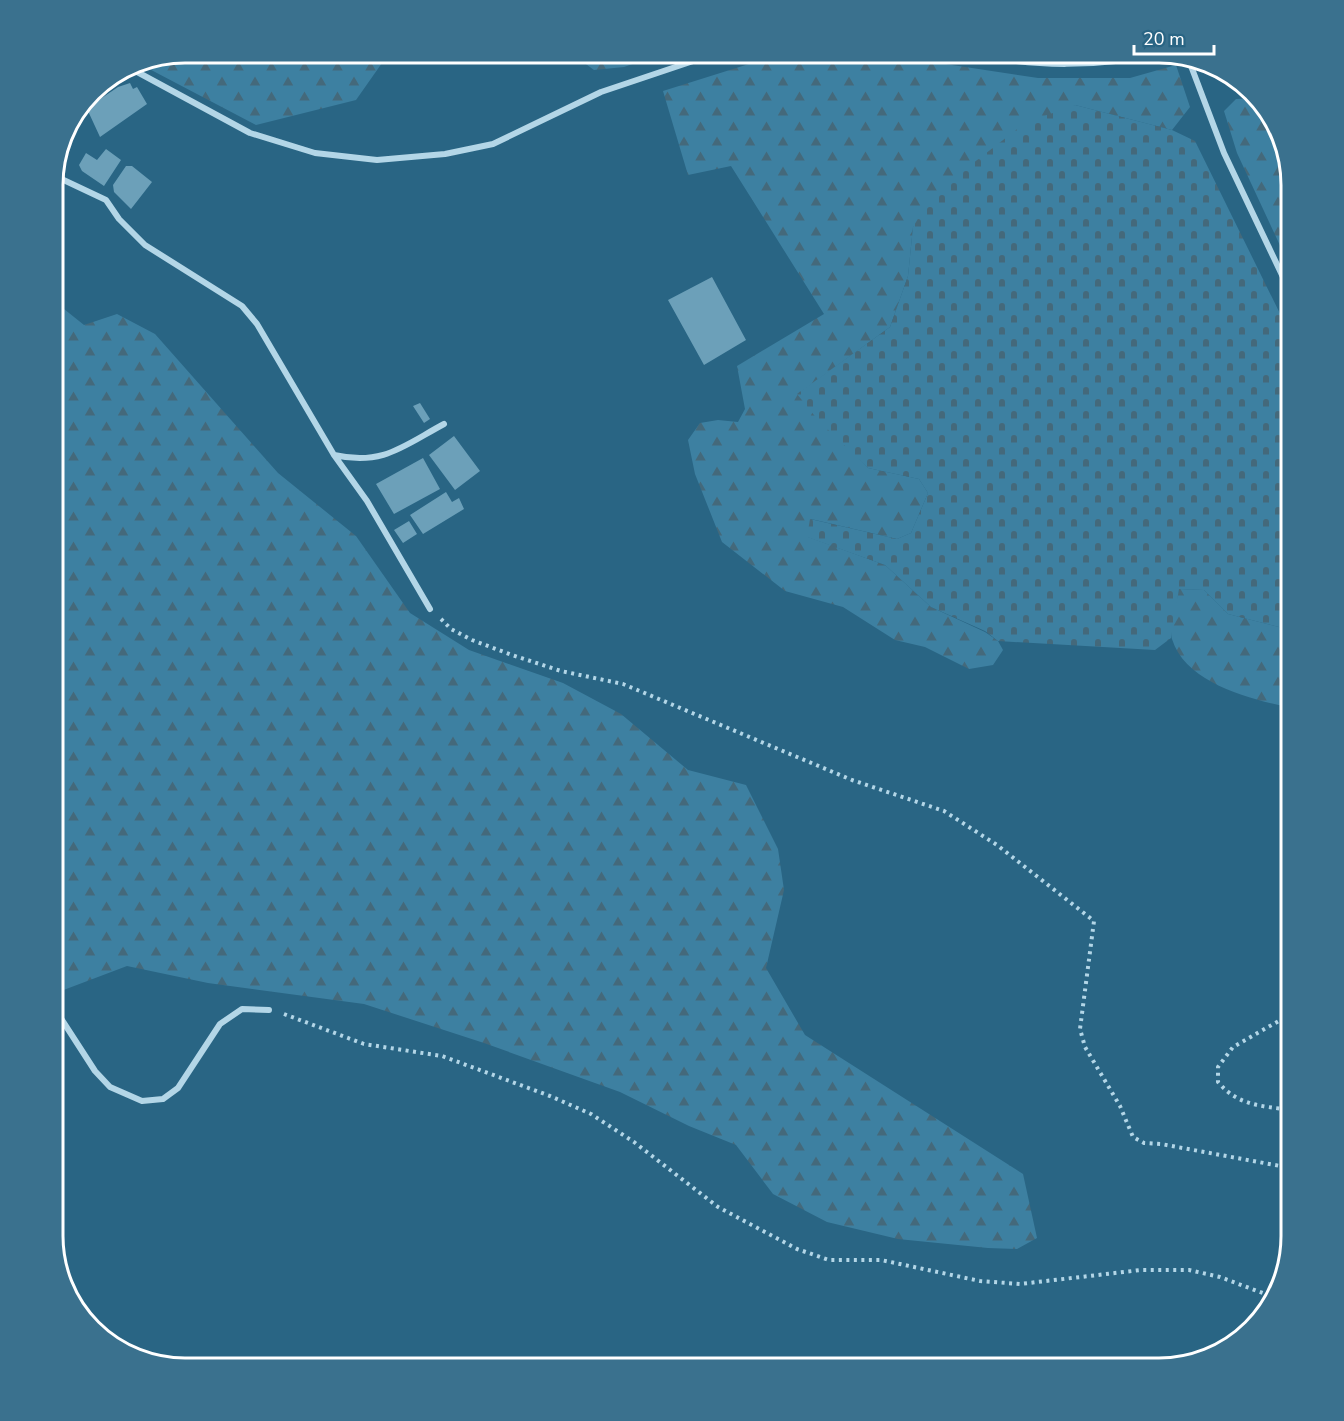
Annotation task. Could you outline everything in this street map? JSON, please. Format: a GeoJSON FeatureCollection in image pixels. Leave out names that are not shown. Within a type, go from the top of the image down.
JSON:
{"type":"FeatureCollection","features":[{"type":"Feature","properties":{"kind":"street"},"geometry":{"type":"LineString","coordinates":[[138,72],[250,133],[315,153],[377,160],[445,154],[493,144],[601,92],[687,63]]}},
{"type":"Feature","properties":{"kind":"street"},"geometry":{"type":"LineString","coordinates":[[1191,67],[1224,153],[1281,271]]}},
{"type":"Feature","properties":{"kind":"street"},"geometry":{"type":"LineString","coordinates":[[63,180],[106,200],[119,219],[145,244],[242,306],[257,324],[334,455],[367,501],[430,609]]}},
{"type":"Feature","properties":{"kind":"street"},"geometry":{"type":"LineString","coordinates":[[334,455],[370,459],[390,454],[444,424]]}},
{"type":"Feature","properties":{"kind":"street"},"geometry":{"type":"LineString","coordinates":[[63,1022],[110,1087],[126,1096],[142,1101],[163,1099],[178,1088],[220,1024],[242,1010],[269,1010]]}},
{"type":"Feature","properties":{"kind":"path"},"geometry":{"type":"LineString","coordinates":[[430,609],[452,629],[472,640],[561,671],[623,684],[852,780],[944,811],[997,844],[1094,921],[1080,1029],[1085,1047],[1120,1106],[1133,1137],[1144,1143],[1161,1144],[1281,1166]]}},
{"type":"Feature","properties":{"kind":"path"},"geometry":{"type":"LineString","coordinates":[[269,1010],[364,1044],[442,1056],[550,1096],[591,1114],[634,1142],[685,1183],[748,1224],[797,1249],[829,1260],[880,1260],[980,1281],[1020,1284],[1142,1270],[1189,1270],[1220,1277],[1266,1294]]}},
{"type":"Feature","properties":{"kind":"path"},"geometry":{"type":"LineString","coordinates":[[1281,1020],[1233,1047],[1218,1067],[1218,1082],[1229,1095],[1250,1105],[1281,1109]]}},
{"type":"Feature","properties":{"kind":"green space"},"geometry":{"type":"Polygon","coordinates":[[[177,63],[382,63],[356,100],[256,125],[148,68],[177,63]]]}},
{"type":"Feature","properties":{"kind":"green space"},"geometry":{"type":"Polygon","coordinates":[[[585,63],[635,63],[624,67],[594,70],[585,63]]]}},
{"type":"Feature","properties":{"kind":"green space"},"geometry":{"type":"Polygon","coordinates":[[[752,63],[939,63],[1038,78],[1130,78],[1176,65],[1190,107],[1172,130],[1075,105],[913,227],[908,276],[890,327],[798,394],[868,468],[919,479],[928,493],[911,533],[897,539],[811,519],[808,537],[885,565],[931,607],[985,632],[998,641],[1003,650],[993,665],[969,669],[925,647],[895,640],[843,607],[785,591],[722,542],[695,474],[688,440],[700,423],[718,420],[738,422],[745,409],[737,366],[824,314],[731,166],[688,175],[663,91],[752,63]]]}},
{"type":"Feature","properties":{"kind":"green space"},"geometry":{"type":"Polygon","coordinates":[[[1236,99],[1246,99],[1251,104],[1265,124],[1277,153],[1281,177],[1281,248],[1237,153],[1224,111],[1236,99]]]}},
{"type":"Feature","properties":{"kind":"green space"},"geometry":{"type":"Polygon","coordinates":[[[1075,105],[1172,130],[1195,141],[1281,316],[1281,627],[1228,614],[1204,590],[1179,589],[1171,638],[1155,650],[998,641],[985,631],[931,607],[885,565],[807,537],[810,519],[897,539],[911,533],[928,493],[919,479],[868,468],[818,420],[797,394],[890,327],[908,276],[913,227],[933,194],[1025,123],[1075,105]]]}},
{"type":"Feature","properties":{"kind":"green space"},"geometry":{"type":"Polygon","coordinates":[[[63,303],[64,309],[84,325],[117,314],[155,334],[278,473],[356,536],[410,613],[469,650],[563,683],[621,714],[688,770],[746,785],[778,849],[784,890],[766,968],[805,1035],[1023,1174],[1037,1238],[1017,1249],[988,1248],[898,1239],[827,1222],[773,1194],[736,1145],[689,1126],[620,1092],[484,1043],[364,1004],[208,983],[127,966],[63,990],[63,303]]]}},
{"type":"Feature","properties":{"kind":"green space"},"geometry":{"type":"Polygon","coordinates":[[[1179,589],[1204,590],[1228,614],[1281,627],[1281,706],[1222,687],[1191,668],[1179,655],[1172,639],[1172,622],[1179,589]]]}},
{"type":"Feature","properties":{"kind":"building"},"geometry":{"type":"Polygon","coordinates":[[[130,83],[133,89],[137,87],[147,104],[100,137],[88,111],[97,101],[118,87],[130,83]]]}},
{"type":"Feature","properties":{"kind":"building"},"geometry":{"type":"Polygon","coordinates":[[[106,149],[121,160],[104,186],[82,171],[79,165],[86,153],[97,160],[106,149]]]}},
{"type":"Feature","properties":{"kind":"building"},"geometry":{"type":"Polygon","coordinates":[[[126,166],[132,166],[152,182],[131,209],[114,192],[113,185],[126,166]]]}},
{"type":"Feature","properties":{"kind":"building"},"geometry":{"type":"Polygon","coordinates":[[[712,277],[746,340],[704,365],[668,300],[712,277]]]}},
{"type":"Feature","properties":{"kind":"building"},"geometry":{"type":"Polygon","coordinates":[[[420,403],[430,419],[424,423],[413,406],[420,403]]]}},
{"type":"Feature","properties":{"kind":"building"},"geometry":{"type":"Polygon","coordinates":[[[454,436],[480,471],[455,490],[429,455],[454,436]]]}},
{"type":"Feature","properties":{"kind":"building"},"geometry":{"type":"Polygon","coordinates":[[[423,458],[440,489],[394,514],[376,484],[423,458]]]}},
{"type":"Feature","properties":{"kind":"building"},"geometry":{"type":"Polygon","coordinates":[[[446,492],[452,502],[459,498],[464,509],[423,534],[410,515],[446,492]]]}},
{"type":"Feature","properties":{"kind":"building"},"geometry":{"type":"Polygon","coordinates":[[[409,521],[417,534],[403,543],[394,530],[409,521]]]}}]}
